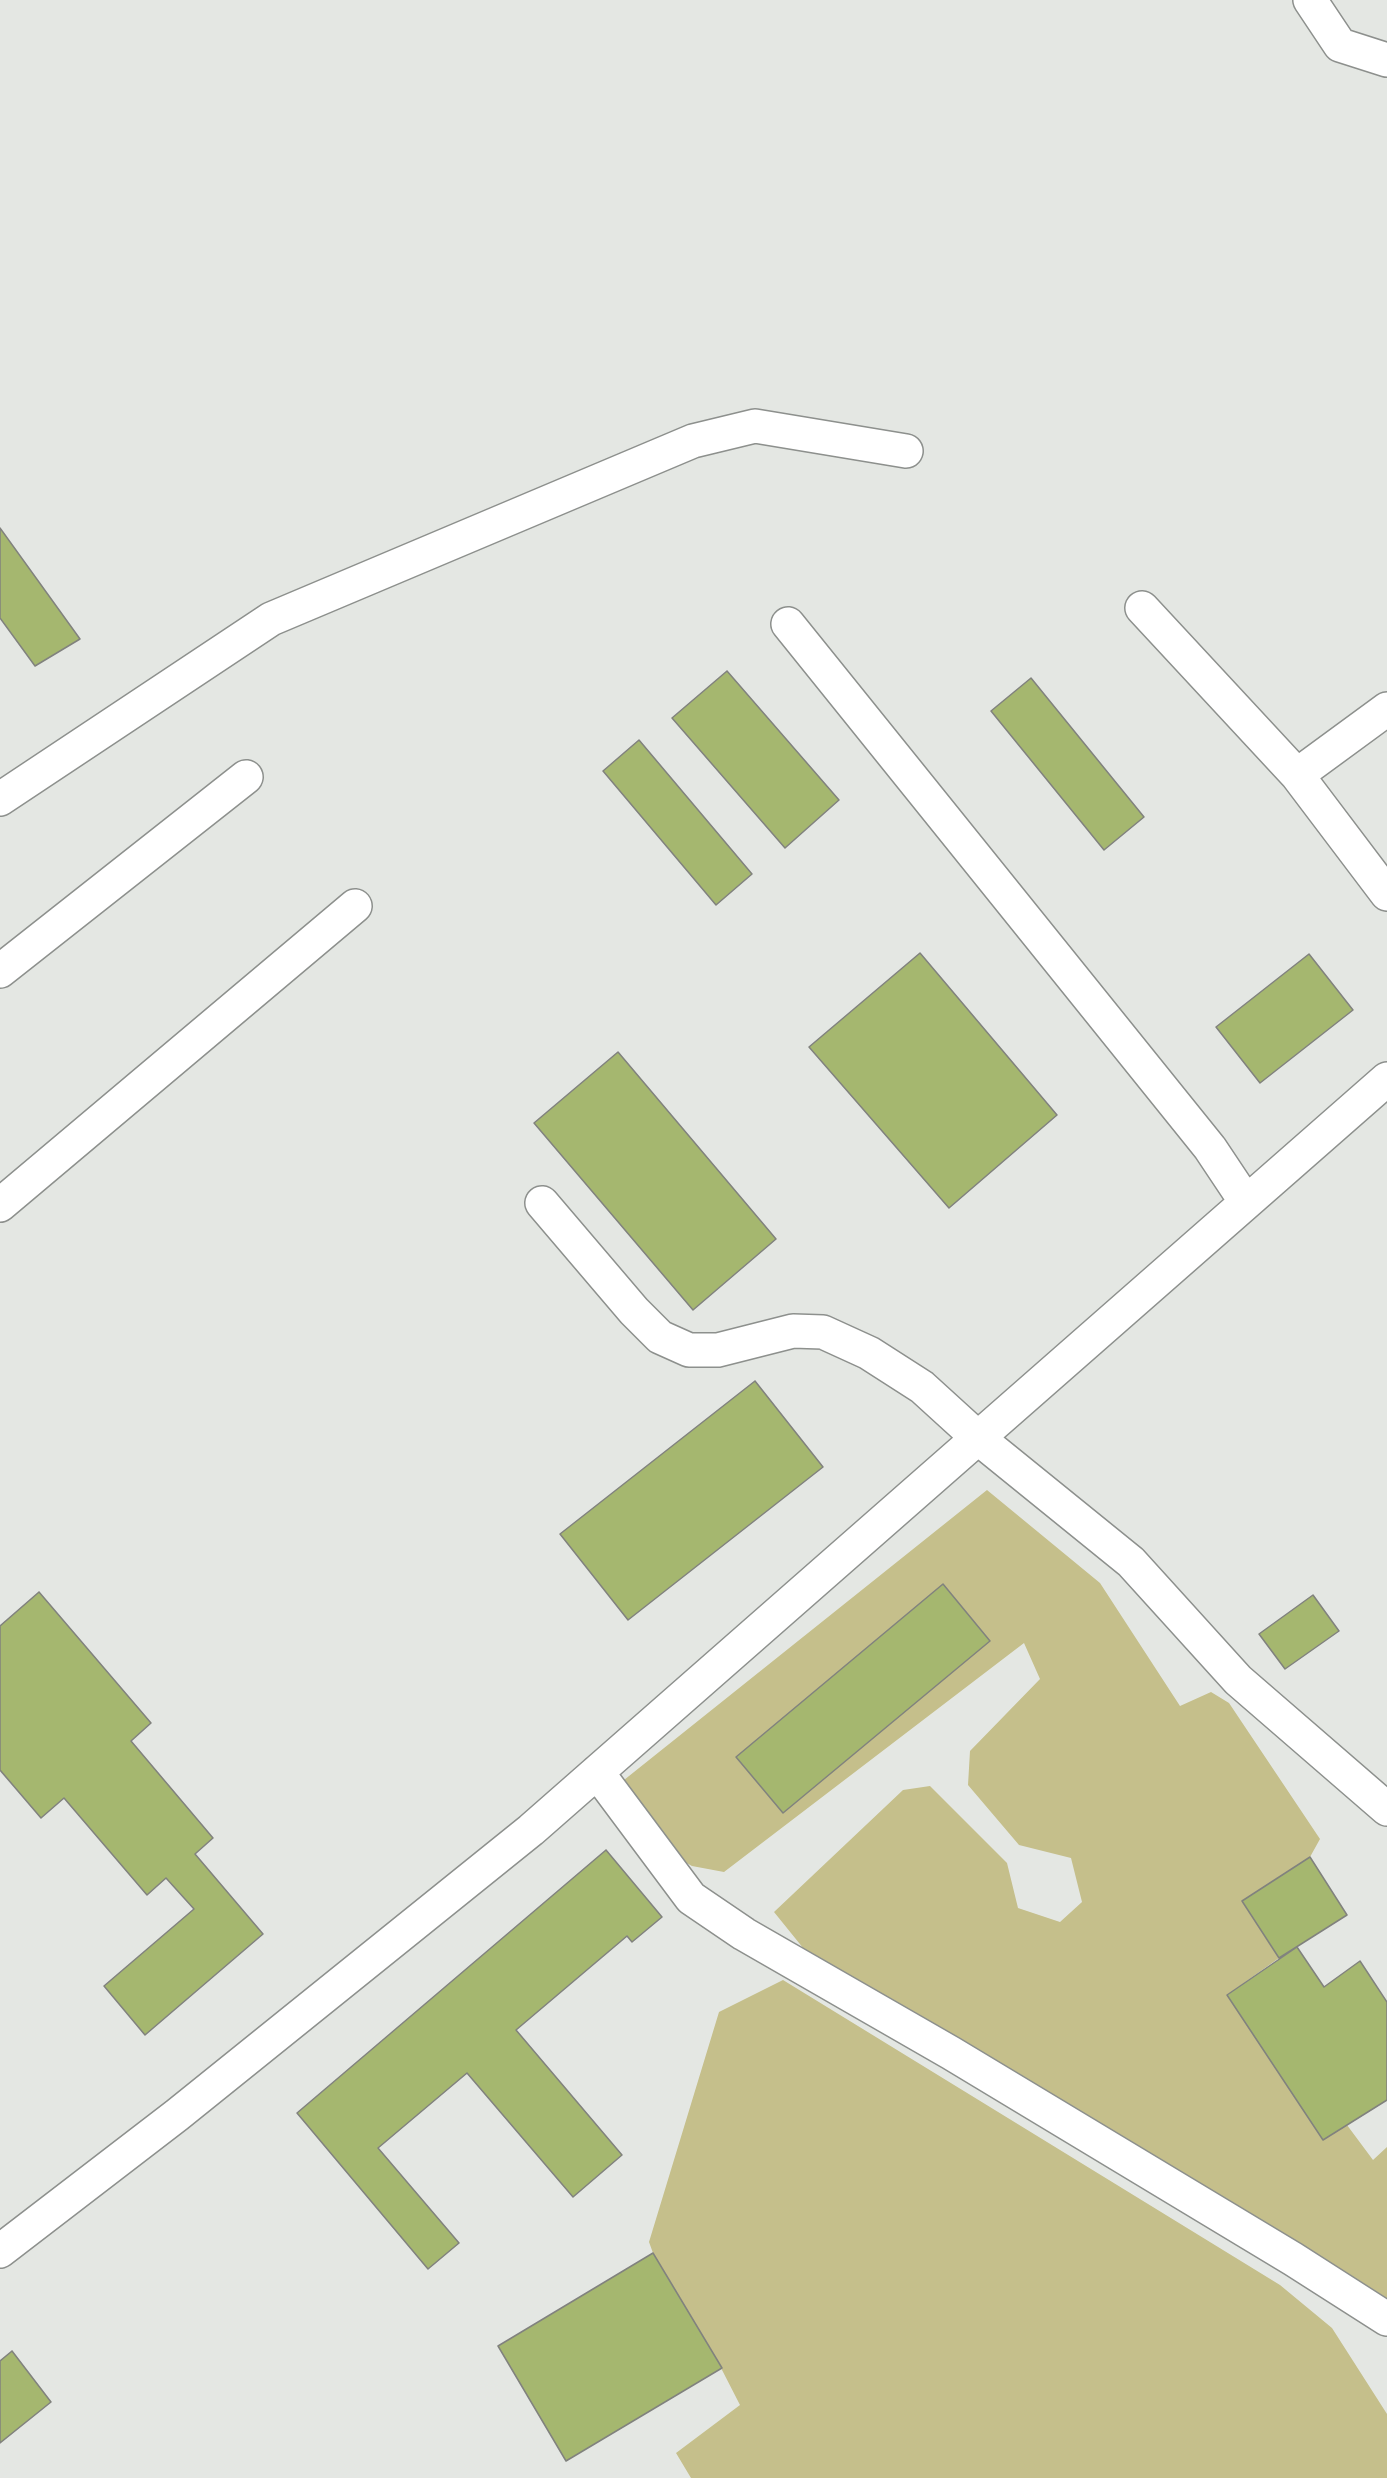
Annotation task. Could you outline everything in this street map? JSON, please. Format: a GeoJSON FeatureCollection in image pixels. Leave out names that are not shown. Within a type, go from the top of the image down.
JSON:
{"type":"FeatureCollection","features":[{"type":"Feature","properties":{"kind":"lane"},"geometry":{"type":"LineString","coordinates":[[1310,0],[1340,45],[1387,60]]}},
{"type":"Feature","properties":{"kind":"lane"},"geometry":{"type":"LineString","coordinates":[[0,799],[271,618],[693,441],[755,426],[906,452]]}},
{"type":"Feature","properties":{"kind":"lane"},"geometry":{"type":"LineString","coordinates":[[1142,608],[1297,776],[1387,894]]}},
{"type":"Feature","properties":{"kind":"lane"},"geometry":{"type":"LineString","coordinates":[[788,624],[1210,1148],[1246,1202]]}},
{"type":"Feature","properties":{"kind":"lane"},"geometry":{"type":"LineString","coordinates":[[1297,776],[1387,709]]}},
{"type":"Feature","properties":{"kind":"lane"},"geometry":{"type":"LineString","coordinates":[[0,971],[246,777]]}},
{"type":"Feature","properties":{"kind":"lane"},"geometry":{"type":"LineString","coordinates":[[0,1205],[356,906]]}},
{"type":"Feature","properties":{"kind":"lane"},"geometry":{"type":"LineString","coordinates":[[0,2251],[177,2115],[531,1830],[1387,1079]]}},
{"type":"Feature","properties":{"kind":"lane"},"geometry":{"type":"LineString","coordinates":[[542,1203],[634,1311],[660,1337],[689,1350],[718,1350],[793,1331],[823,1332],[869,1353],[922,1387],[978,1438],[1131,1562],[1238,1680],[1387,1809]]}},
{"type":"Feature","properties":{"kind":"lane"},"geometry":{"type":"LineString","coordinates":[[597,1772],[691,1898],[744,1934],[951,2053],[1273,2246],[1387,2319]]}},
{"type":"Feature","properties":{"kind":"shaded area"},"geometry":{"type":"Polygon","coordinates":[[[987,1490],[1100,1583],[1180,1706],[1211,1692],[1229,1703],[1320,1839],[1310,1857],[1243,1901],[1279,1958],[1227,1995],[1323,2140],[1347,2125],[1373,2160],[1387,2147],[1387,2310],[812,1959],[774,1912],[903,1790],[930,1786],[1007,1863],[1018,1908],[1060,1922],[1082,1902],[1071,1858],[1019,1845],[968,1785],[970,1751],[1040,1679],[1024,1643],[724,1872],[692,1866],[667,1852],[626,1793],[624,1780],[987,1490]]]}},
{"type":"Feature","properties":{"kind":"shaded area"},"geometry":{"type":"Polygon","coordinates":[[[783,1980],[1280,2285],[1332,2328],[1387,2414],[1387,2478],[691,2478],[676,2453],[740,2405],[721,2368],[653,2253],[649,2242],[719,2012],[783,1980]]]}},
{"type":"Feature","properties":{"kind":"building"},"geometry":{"type":"Polygon","coordinates":[[[0,528],[80,639],[35,666],[0,618],[0,528]]]}},
{"type":"Feature","properties":{"kind":"building"},"geometry":{"type":"Polygon","coordinates":[[[727,671],[839,800],[785,848],[672,718],[727,671]]]}},
{"type":"Feature","properties":{"kind":"building"},"geometry":{"type":"Polygon","coordinates":[[[1031,678],[1144,817],[1104,850],[991,711],[1031,678]]]}},
{"type":"Feature","properties":{"kind":"building"},"geometry":{"type":"Polygon","coordinates":[[[639,740],[752,874],[716,905],[603,771],[639,740]]]}},
{"type":"Feature","properties":{"kind":"building"},"geometry":{"type":"Polygon","coordinates":[[[920,953],[1057,1115],[949,1208],[809,1047],[920,953]]]}},
{"type":"Feature","properties":{"kind":"building"},"geometry":{"type":"Polygon","coordinates":[[[1309,954],[1353,1010],[1260,1083],[1216,1027],[1309,954]]]}},
{"type":"Feature","properties":{"kind":"building"},"geometry":{"type":"Polygon","coordinates":[[[618,1052],[776,1239],[693,1310],[534,1123],[618,1052]]]}},
{"type":"Feature","properties":{"kind":"building"},"geometry":{"type":"Polygon","coordinates":[[[755,1381],[823,1467],[628,1620],[560,1534],[755,1381]]]}},
{"type":"Feature","properties":{"kind":"building"},"geometry":{"type":"Polygon","coordinates":[[[943,1584],[990,1641],[783,1813],[736,1757],[943,1584]]]}},
{"type":"Feature","properties":{"kind":"building"},"geometry":{"type":"Polygon","coordinates":[[[39,1592],[151,1723],[131,1741],[213,1838],[195,1854],[263,1934],[145,2035],[104,1986],[194,1909],[166,1878],[147,1895],[64,1798],[41,1818],[0,1770],[0,1626],[39,1592]]]}},
{"type":"Feature","properties":{"kind":"building"},"geometry":{"type":"Polygon","coordinates":[[[1313,1595],[1339,1631],[1285,1669],[1259,1634],[1313,1595]]]}},
{"type":"Feature","properties":{"kind":"building"},"geometry":{"type":"Polygon","coordinates":[[[606,1850],[662,1917],[632,1942],[627,1936],[516,2030],[622,2155],[573,2197],[467,2073],[378,2148],[459,2243],[428,2269],[297,2113],[606,1850]]]}},
{"type":"Feature","properties":{"kind":"building"},"geometry":{"type":"Polygon","coordinates":[[[1310,1857],[1347,1915],[1279,1958],[1242,1901],[1310,1857]]]}},
{"type":"Feature","properties":{"kind":"building"},"geometry":{"type":"Polygon","coordinates":[[[1297,1947],[1324,1987],[1360,1961],[1387,2002],[1387,2100],[1323,2140],[1227,1995],[1297,1947]]]}},
{"type":"Feature","properties":{"kind":"building"},"geometry":{"type":"Polygon","coordinates":[[[653,2253],[722,2368],[566,2461],[498,2346],[653,2253]]]}},
{"type":"Feature","properties":{"kind":"building"},"geometry":{"type":"Polygon","coordinates":[[[12,2351],[51,2402],[0,2443],[0,2361],[12,2351]]]}}]}
